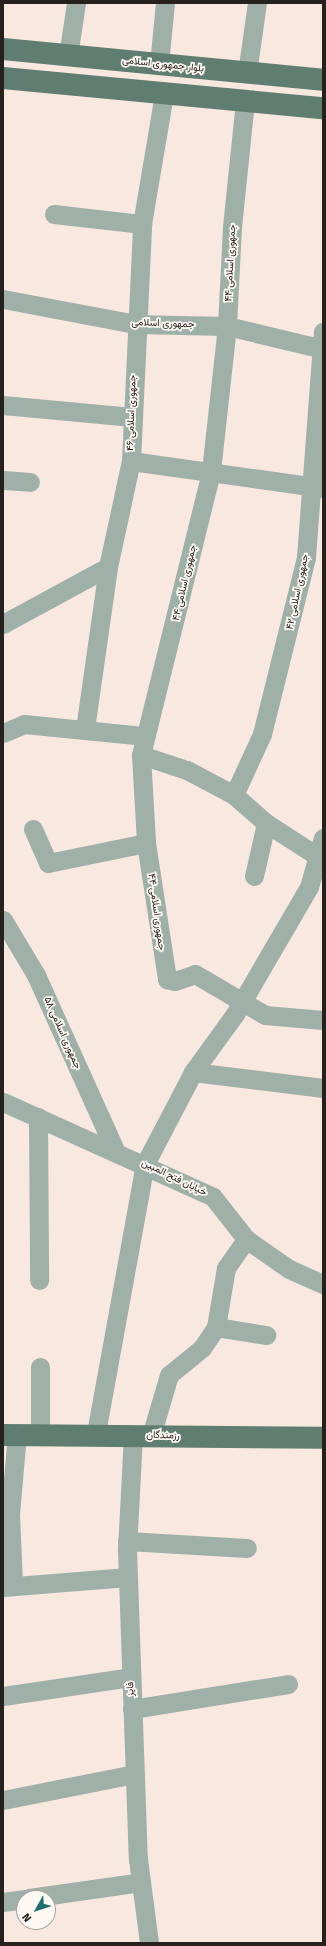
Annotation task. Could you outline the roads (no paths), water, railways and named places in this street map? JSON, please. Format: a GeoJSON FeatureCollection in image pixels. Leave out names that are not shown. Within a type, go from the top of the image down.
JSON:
{"type":"FeatureCollection","features":[{"type":"Feature","properties":{"kind":"main road","name":"بلوار جمهوری اسلامی"},"geometry":{"type":"LineString","coordinates":[[3,49],[323,80]]}},
{"type":"Feature","properties":{"kind":"main road"},"geometry":{"type":"LineString","coordinates":[[3,78],[323,108]]}},
{"type":"Feature","properties":{"kind":"main road","name":"رزمندگان"},"geometry":{"type":"LineString","coordinates":[[10,1434],[96,1433],[142,1436],[323,1438]]}},
{"type":"Feature","properties":{"kind":"street"},"geometry":{"type":"LineString","coordinates":[[68,56],[76,3]]}},
{"type":"Feature","properties":{"kind":"street"},"geometry":{"type":"LineString","coordinates":[[159,64],[165,3]]}},
{"type":"Feature","properties":{"kind":"street"},"geometry":{"type":"LineString","coordinates":[[247,73],[257,3]]}},
{"type":"Feature","properties":{"kind":"street","name":"جمهوری اسلامی ۴۶"},"geometry":{"type":"LineString","coordinates":[[85,729],[108,567],[131,461],[135,324],[142,224],[164,94]]}},
{"type":"Feature","properties":{"kind":"street","name":"جمهوری اسلامی ۴۴"},"geometry":{"type":"LineString","coordinates":[[240,1002],[195,974],[176,981],[167,979],[146,843],[141,755],[174,634],[211,472],[227,326],[232,227],[245,101]]}},
{"type":"Feature","properties":{"kind":"street"},"geometry":{"type":"LineString","coordinates":[[54,214],[142,224]]}},
{"type":"Feature","properties":{"kind":"street","name":"جمهوری اسلامی"},"geometry":{"type":"LineString","coordinates":[[3,299],[135,324],[227,326],[323,343]]}},
{"type":"Feature","properties":{"kind":"street","name":"جمهوری اسلامی ۴۲"},"geometry":{"type":"LineString","coordinates":[[234,795],[262,734],[290,631],[306,557],[317,487],[323,343]]}},
{"type":"Feature","properties":{"kind":"street"},"geometry":{"type":"LineString","coordinates":[[3,405],[132,417]]}},
{"type":"Feature","properties":{"kind":"street"},"geometry":{"type":"LineString","coordinates":[[131,461],[317,487]]}},
{"type":"Feature","properties":{"kind":"street"},"geometry":{"type":"LineString","coordinates":[[3,480],[30,482]]}},
{"type":"Feature","properties":{"kind":"street"},"geometry":{"type":"LineString","coordinates":[[3,624],[108,567]]}},
{"type":"Feature","properties":{"kind":"street"},"geometry":{"type":"LineString","coordinates":[[3,733],[24,724],[145,736]]}},
{"type":"Feature","properties":{"kind":"street"},"geometry":{"type":"LineString","coordinates":[[141,755],[187,770],[234,795],[266,823],[317,856]]}},
{"type":"Feature","properties":{"kind":"street"},"geometry":{"type":"LineString","coordinates":[[254,876],[266,823]]}},
{"type":"Feature","properties":{"kind":"street"},"geometry":{"type":"LineString","coordinates":[[34,829],[48,863],[146,843]]}},
{"type":"Feature","properties":{"kind":"street"},"geometry":{"type":"LineString","coordinates":[[96,1433],[145,1164],[193,1072],[316,888],[317,856],[323,838]]}},
{"type":"Feature","properties":{"kind":"street","name":"جمهوری اسلامی ۵۸"},"geometry":{"type":"LineString","coordinates":[[3,920],[36,975],[115,1150]]}},
{"type":"Feature","properties":{"kind":"street"},"geometry":{"type":"LineString","coordinates":[[240,1002],[265,1015],[323,1019]]}},
{"type":"Feature","properties":{"kind":"street"},"geometry":{"type":"LineString","coordinates":[[193,1072],[323,1088]]}},
{"type":"Feature","properties":{"kind":"street","name":"خیابان فتح المبین"},"geometry":{"type":"LineString","coordinates":[[3,1102],[115,1150],[213,1197],[246,1239],[289,1270],[323,1284]]}},
{"type":"Feature","properties":{"kind":"street"},"geometry":{"type":"LineString","coordinates":[[38,1117],[39,1280]]}},
{"type":"Feature","properties":{"kind":"street"},"geometry":{"type":"LineString","coordinates":[[246,1239],[226,1268],[216,1327],[266,1335]]}},
{"type":"Feature","properties":{"kind":"street","name":"فایز"},"geometry":{"type":"LineString","coordinates":[[149,1943],[141,1882],[134,1774],[127,1542],[142,1436],[169,1375],[202,1348],[216,1327]]}},
{"type":"Feature","properties":{"kind":"street"},"geometry":{"type":"LineString","coordinates":[[40,1367],[40,1434]]}},
{"type":"Feature","properties":{"kind":"street"},"geometry":{"type":"LineString","coordinates":[[10,1434],[7,1515],[8,1586],[128,1577]]}},
{"type":"Feature","properties":{"kind":"street"},"geometry":{"type":"LineString","coordinates":[[127,1542],[246,1548]]}},
{"type":"Feature","properties":{"kind":"street"},"geometry":{"type":"LineString","coordinates":[[3,1696],[131,1677]]}},
{"type":"Feature","properties":{"kind":"street"},"geometry":{"type":"LineString","coordinates":[[132,1709],[288,1684]]}},
{"type":"Feature","properties":{"kind":"street"},"geometry":{"type":"LineString","coordinates":[[3,1800],[134,1774]]}},
{"type":"Feature","properties":{"kind":"street"},"geometry":{"type":"LineString","coordinates":[[56,1894],[141,1882]]}},
{"type":"Feature","properties":{"kind":"street"},"geometry":{"type":"LineString","coordinates":[[3,1902],[16,1900]]}}]}
